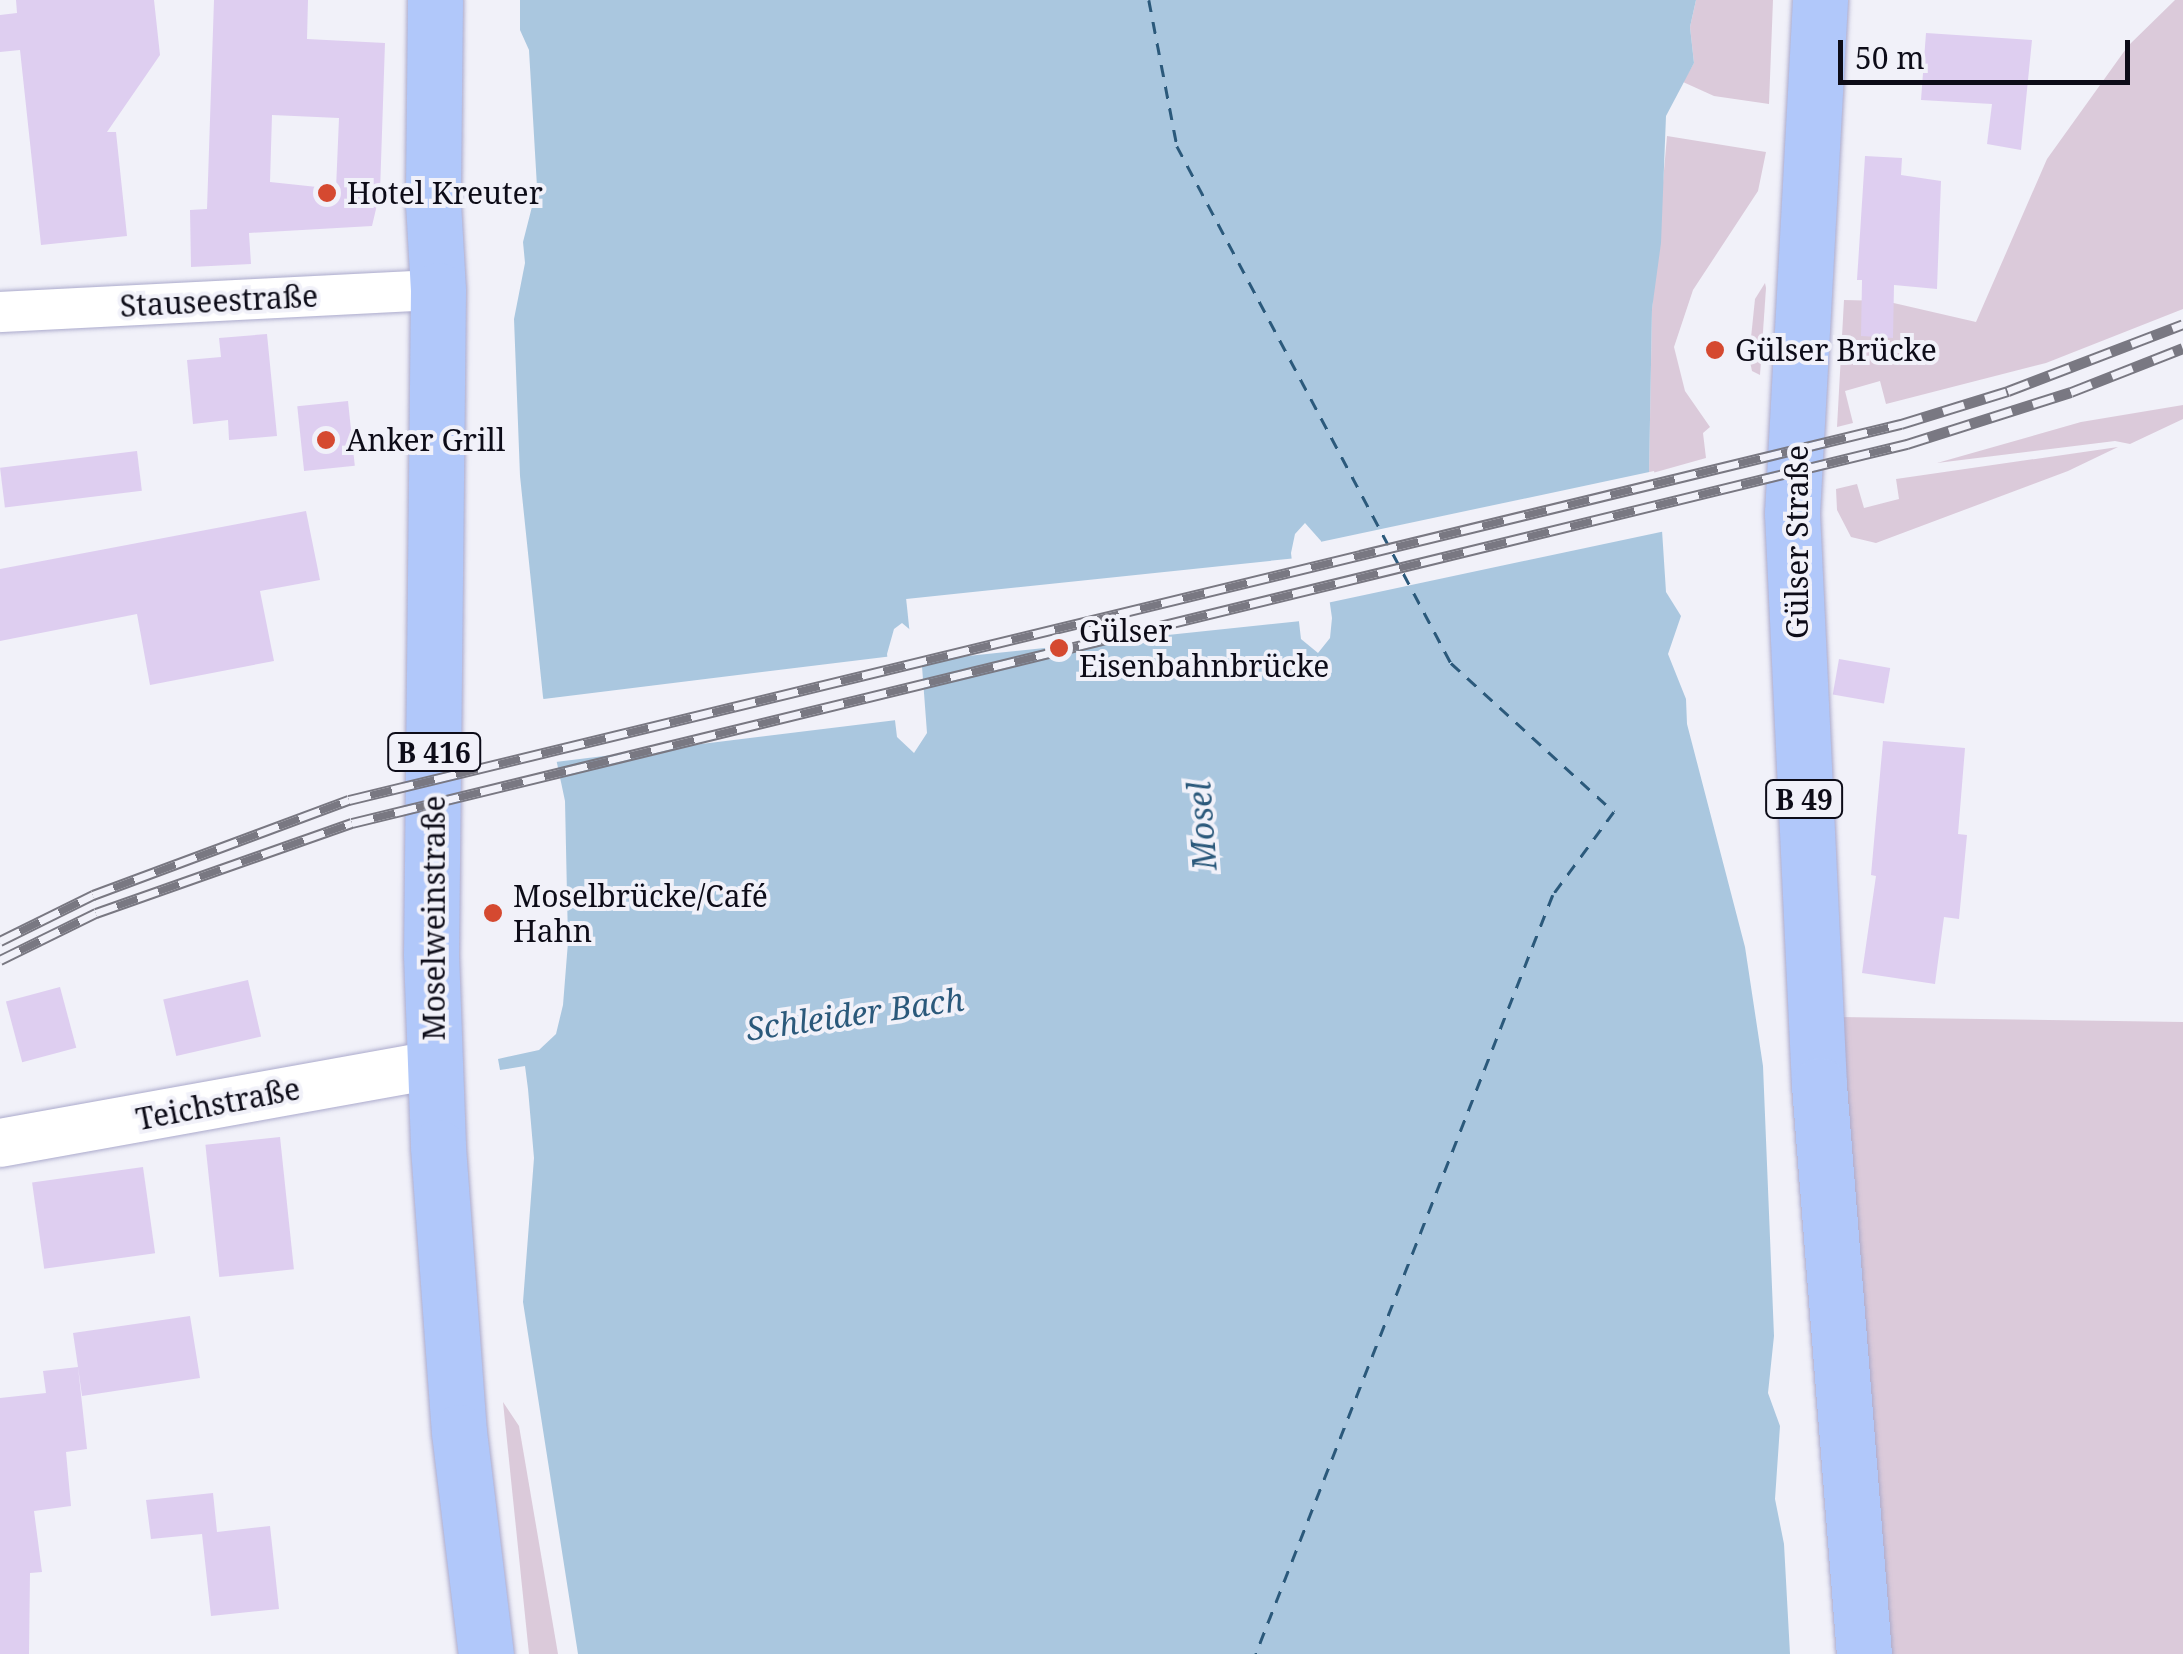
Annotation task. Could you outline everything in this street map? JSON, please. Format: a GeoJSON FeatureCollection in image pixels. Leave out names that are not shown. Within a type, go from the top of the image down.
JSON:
{"type":"FeatureCollection","features":[{"type":"Feature","properties":{"kind":"main road","name":"Moselweinstraße"},"geometry":{"type":"LineString","coordinates":[[435,0],[434,203],[438,290],[431,940],[435,1065],[460,1432],[486,1654]]}},
{"type":"Feature","properties":{"kind":"main road","name":"Gülser Straße"},"geometry":{"type":"LineString","coordinates":[[1820,0],[1792,514],[1819,1084],[1864,1654]]}},
{"type":"Feature","properties":{"kind":"street","name":"Stauseestraße"},"geometry":{"type":"LineString","coordinates":[[0,312],[438,290]]}},
{"type":"Feature","properties":{"kind":"street","name":"Teichstraße"},"geometry":{"type":"LineString","coordinates":[[0,1143],[435,1065]]}},
{"type":"Feature","properties":{"kind":"shaded area"},"geometry":{"type":"Polygon","coordinates":[[[1696,0],[1773,0],[1769,104],[1714,96],[1683,82],[1694,63],[1690,27],[1696,0]]]}},
{"type":"Feature","properties":{"kind":"shaded area"},"geometry":{"type":"Polygon","coordinates":[[[2175,0],[2183,0],[2183,309],[2046,363],[1886,404],[1880,381],[1845,391],[1853,423],[1837,427],[1844,300],[1885,301],[1976,322],[2047,159],[2128,46],[2175,0]]]}},
{"type":"Feature","properties":{"kind":"shaded area"},"geometry":{"type":"Polygon","coordinates":[[[1667,136],[1766,152],[1758,191],[1693,290],[1674,347],[1685,391],[1710,427],[1703,433],[1706,458],[1649,474],[1652,309],[1667,136]]]}},
{"type":"Feature","properties":{"kind":"shaded area"},"geometry":{"type":"Polygon","coordinates":[[[1765,283],[1760,375],[1752,371],[1749,357],[1755,299],[1765,283]]]}},
{"type":"Feature","properties":{"kind":"shaded area"},"geometry":{"type":"Polygon","coordinates":[[[2183,405],[2183,419],[2130,444],[2115,441],[1937,463],[2081,422],[2183,405]]]}},
{"type":"Feature","properties":{"kind":"shaded area"},"geometry":{"type":"Polygon","coordinates":[[[2118,447],[2068,471],[1876,543],[1851,537],[1837,510],[1836,489],[1857,484],[1864,508],[1899,499],[1896,479],[2118,447]]]}},
{"type":"Feature","properties":{"kind":"shaded area"},"geometry":{"type":"Polygon","coordinates":[[[1839,1017],[2183,1022],[2183,1654],[1889,1654],[1839,1017]]]}},
{"type":"Feature","properties":{"kind":"shaded area"},"geometry":{"type":"Polygon","coordinates":[[[503,1402],[519,1426],[558,1654],[529,1654],[503,1402]]]}},
{"type":"Feature","properties":{"kind":"water"},"geometry":{"type":"Polygon","coordinates":[[[520,0],[1696,0],[1690,27],[1694,63],[1666,116],[1661,243],[1652,309],[1649,474],[1662,530],[1666,592],[1681,616],[1668,654],[1686,699],[1687,724],[1745,947],[1763,1066],[1774,1336],[1768,1393],[1780,1426],[1775,1499],[1784,1544],[1790,1654],[578,1654],[523,1302],[534,1158],[525,1066],[500,1070],[498,1059],[539,1050],[556,1034],[563,1005],[568,942],[565,801],[543,697],[520,476],[514,319],[525,263],[523,242],[537,187],[529,50],[520,30],[520,0]],[[1305,523],[1295,534],[1291,553],[1301,639],[1318,653],[1330,638],[1332,618],[1321,541],[1305,523]],[[902,623],[894,629],[887,654],[897,737],[914,753],[927,733],[921,653],[914,633],[902,623]]]}},
{"type":"Feature","properties":{"kind":"pier"},"geometry":{"type":"Polygon","coordinates":[[[1654,471],[1667,531],[1329,602],[1317,543],[1654,471]]]}},
{"type":"Feature","properties":{"kind":"pier"},"geometry":{"type":"Polygon","coordinates":[[[1297,558],[1304,621],[913,662],[906,599],[1297,558]]]}},
{"type":"Feature","properties":{"kind":"pier"},"geometry":{"type":"Polygon","coordinates":[[[893,656],[901,720],[547,763],[540,699],[893,656]]]}},
{"type":"Feature","properties":{"kind":"building"},"geometry":{"type":"Polygon","coordinates":[[[16,0],[154,0],[160,55],[107,132],[116,132],[127,236],[41,245],[20,50],[0,52],[0,15],[17,13],[16,0]]]}},
{"type":"Feature","properties":{"kind":"building"},"geometry":{"type":"Polygon","coordinates":[[[214,0],[308,0],[307,39],[385,43],[380,192],[372,226],[249,233],[251,264],[191,267],[190,210],[207,209],[214,0]],[[272,115],[270,182],[336,189],[339,118],[272,115]]]}},
{"type":"Feature","properties":{"kind":"building"},"geometry":{"type":"Polygon","coordinates":[[[1926,33],[2032,40],[2021,150],[1987,144],[1992,104],[1921,100],[1926,33]]]}},
{"type":"Feature","properties":{"kind":"building"},"geometry":{"type":"Polygon","coordinates":[[[1865,156],[1902,158],[1901,175],[1941,181],[1937,289],[1894,285],[1893,338],[1861,336],[1862,280],[1857,280],[1865,156]]]}},
{"type":"Feature","properties":{"kind":"building"},"geometry":{"type":"Polygon","coordinates":[[[267,334],[277,436],[229,440],[228,420],[193,424],[187,360],[221,357],[219,338],[267,334]]]}},
{"type":"Feature","properties":{"kind":"building"},"geometry":{"type":"Polygon","coordinates":[[[348,401],[355,466],[304,471],[297,406],[348,401]]]}},
{"type":"Feature","properties":{"kind":"building"},"geometry":{"type":"Polygon","coordinates":[[[137,451],[142,491],[5,508],[0,468],[137,451]]]}},
{"type":"Feature","properties":{"kind":"building"},"geometry":{"type":"Polygon","coordinates":[[[306,511],[320,580],[260,591],[274,661],[150,685],[137,614],[0,641],[0,569],[306,511]]]}},
{"type":"Feature","properties":{"kind":"building"},"geometry":{"type":"Polygon","coordinates":[[[1839,659],[1890,668],[1884,703],[1833,694],[1839,659]]]}},
{"type":"Feature","properties":{"kind":"building"},"geometry":{"type":"Polygon","coordinates":[[[1883,741],[1965,748],[1958,834],[1967,835],[1959,919],[1944,917],[1935,984],[1862,973],[1876,876],[1871,875],[1883,741]]]}},
{"type":"Feature","properties":{"kind":"building"},"geometry":{"type":"Polygon","coordinates":[[[248,980],[261,1037],[176,1056],[163,1000],[248,980]]]}},
{"type":"Feature","properties":{"kind":"building"},"geometry":{"type":"Polygon","coordinates":[[[60,987],[76,1048],[22,1062],[6,1001],[60,987]]]}},
{"type":"Feature","properties":{"kind":"building"},"geometry":{"type":"Polygon","coordinates":[[[280,1137],[294,1269],[219,1277],[205,1145],[280,1137]]]}},
{"type":"Feature","properties":{"kind":"building"},"geometry":{"type":"Polygon","coordinates":[[[143,1167],[155,1253],[44,1269],[32,1183],[143,1167]]]}},
{"type":"Feature","properties":{"kind":"building"},"geometry":{"type":"Polygon","coordinates":[[[190,1316],[200,1378],[82,1396],[73,1333],[190,1316]]]}},
{"type":"Feature","properties":{"kind":"building"},"geometry":{"type":"Polygon","coordinates":[[[78,1367],[87,1449],[66,1452],[71,1506],[34,1511],[42,1572],[30,1573],[29,1654],[0,1654],[0,1398],[46,1393],[43,1371],[78,1367]]]}},
{"type":"Feature","properties":{"kind":"building"},"geometry":{"type":"Polygon","coordinates":[[[213,1493],[217,1532],[270,1526],[279,1609],[211,1616],[202,1534],[151,1539],[146,1500],[213,1493]]]}},
{"type":"Feature","properties":{"kind":"ferry route"},"geometry":{"type":"LineString","coordinates":[[1149,0],[1177,146],[1451,663],[1614,812],[1553,895],[1256,1654]]}},
{"type":"Feature","properties":{"kind":"railway"},"geometry":{"type":"LineString","coordinates":[[0,941],[93,895],[349,800],[1901,424],[2008,391],[2183,324]]}},
{"type":"Feature","properties":{"kind":"railway"},"geometry":{"type":"LineString","coordinates":[[0,960],[96,913],[352,823],[1907,444],[2071,392],[2183,348]]}},
{"type":"Feature","properties":{"kind":"place","name":"Hotel Kreuter"},"geometry":{"type":"Point","coordinates":[327,193]}},
{"type":"Feature","properties":{"kind":"place","name":"Gülser Brücke"},"geometry":{"type":"Point","coordinates":[1715,350]}},
{"type":"Feature","properties":{"kind":"place","name":"Anker Grill"},"geometry":{"type":"Point","coordinates":[326,440]}},
{"type":"Feature","properties":{"kind":"place","name":"Gülser Eisenbahnbrücke"},"geometry":{"type":"Point","coordinates":[1059,648]}},
{"type":"Feature","properties":{"kind":"place","name":"Moselbrücke/Café Hahn"},"geometry":{"type":"Point","coordinates":[493,913]}},
{"type":"Feature","properties":{"kind":"water label","name":"Mosel"},"geometry":{"type":"Point","coordinates":[1202,826]}},
{"type":"Feature","properties":{"kind":"water label","name":"Schleider Bach"},"geometry":{"type":"Point","coordinates":[855,1014]}}]}
